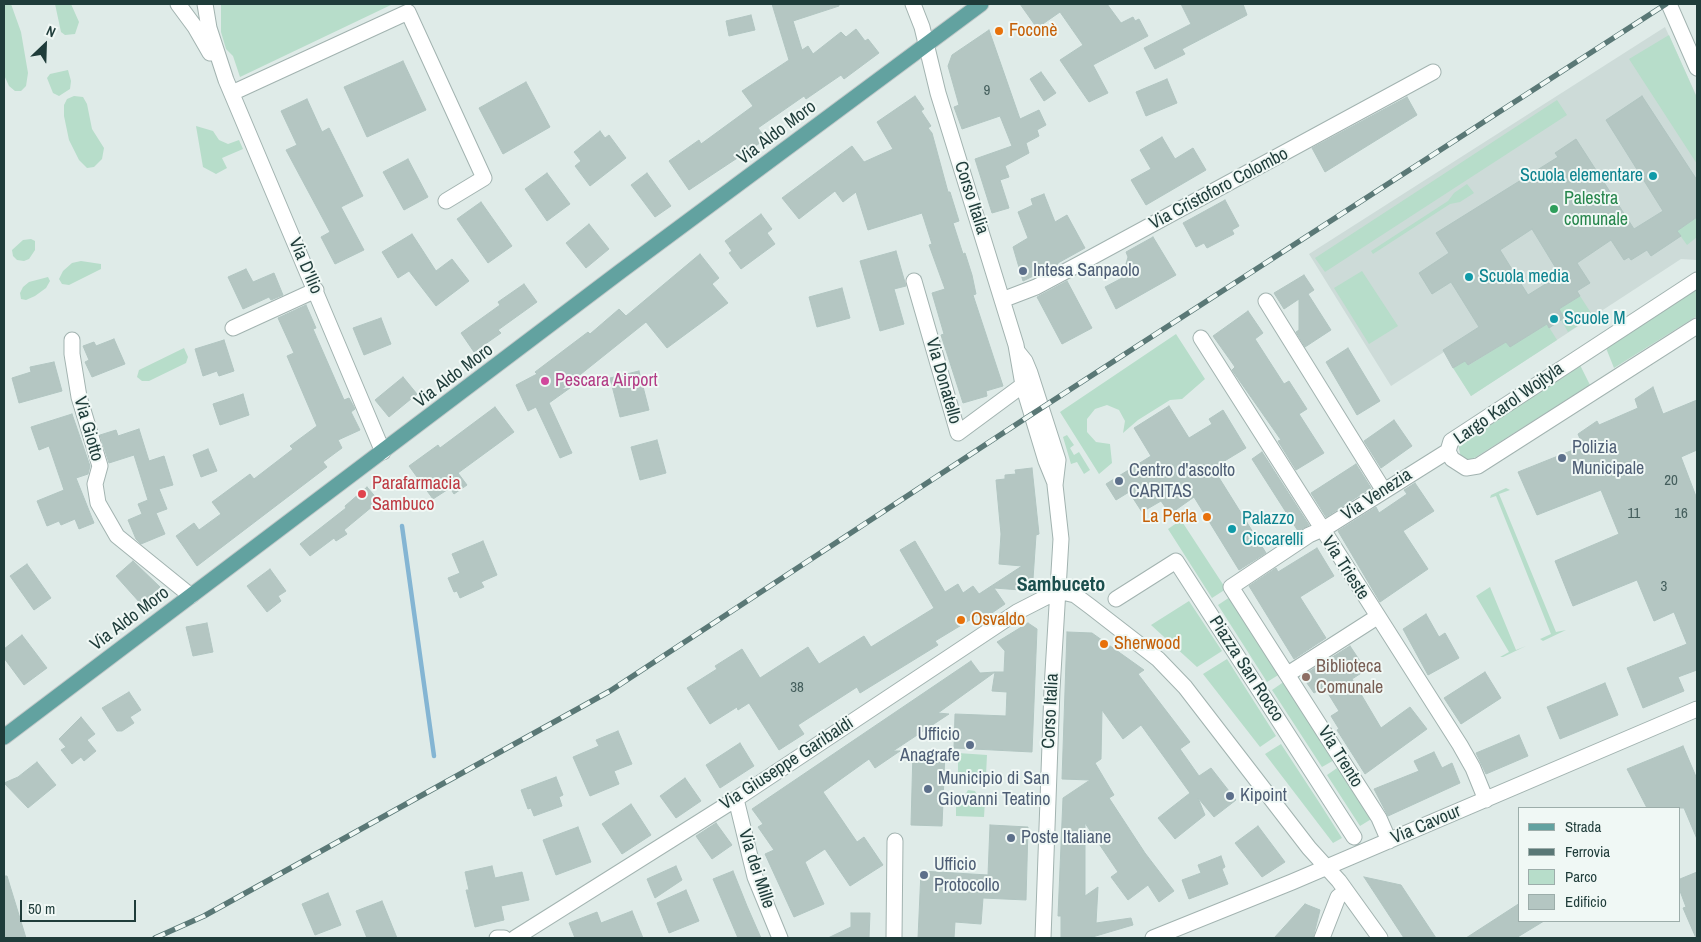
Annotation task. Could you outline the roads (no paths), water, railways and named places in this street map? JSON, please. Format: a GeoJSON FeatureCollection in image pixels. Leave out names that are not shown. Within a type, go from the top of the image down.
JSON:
{"type":"FeatureCollection","features":[{"type":"Feature","properties":{"kind":"main road","name":"Via Aldo Moro"},"geometry":{"type":"LineString","coordinates":[[4,737],[981,4]]}},
{"type":"Feature","properties":{"kind":"street","name":"Via D'Ilio"},"geometry":{"type":"LineString","coordinates":[[178,4],[195,27],[229,86]]}},
{"type":"Feature","properties":{"kind":"street","name":"Via D'Ilio"},"geometry":{"type":"LineString","coordinates":[[204,4],[209,28],[229,86],[383,452]]}},
{"type":"Feature","properties":{"kind":"street","name":"Corso Italia"},"geometry":{"type":"LineString","coordinates":[[913,4],[926,44],[938,93],[1017,351],[1022,385],[1055,485]]}},
{"type":"Feature","properties":{"kind":"street"},"geometry":{"type":"LineString","coordinates":[[1669,4],[1697,68]]}},
{"type":"Feature","properties":{"kind":"street"},"geometry":{"type":"LineString","coordinates":[[229,86],[408,12],[484,178],[446,201]]}},
{"type":"Feature","properties":{"kind":"street","name":"Via Cristoforo Colombo"},"geometry":{"type":"LineString","coordinates":[[1002,300],[1036,287],[1433,72]]}},
{"type":"Feature","properties":{"kind":"street","name":"Largo Karol Wojtyla"},"geometry":{"type":"LineString","coordinates":[[1697,280],[1451,441],[1448,451],[1452,459],[1461,466],[1471,468],[1478,466],[1697,326]]}},
{"type":"Feature","properties":{"kind":"street","name":"Via Donatello"},"geometry":{"type":"LineString","coordinates":[[914,281],[958,433],[1022,385]]}},
{"type":"Feature","properties":{"kind":"street"},"geometry":{"type":"LineString","coordinates":[[233,328],[316,290]]}},
{"type":"Feature","properties":{"kind":"street"},"geometry":{"type":"LineString","coordinates":[[1266,301],[1384,491]]}},
{"type":"Feature","properties":{"kind":"street","name":"Via Trieste"},"geometry":{"type":"LineString","coordinates":[[1201,338],[1320,530],[1473,768],[1486,800]]}},
{"type":"Feature","properties":{"kind":"street","name":"Via Giotto"},"geometry":{"type":"LineString","coordinates":[[72,340],[75,379],[100,466],[95,484],[98,504],[117,536],[191,596]]}},
{"type":"Feature","properties":{"kind":"street","name":"Corso Italia"},"geometry":{"type":"LineString","coordinates":[[1017,351],[1025,361],[1030,373],[1058,460],[1055,485],[1061,539],[1048,779],[1043,938]]}},
{"type":"Feature","properties":{"kind":"street","name":"Via Venezia"},"geometry":{"type":"LineString","coordinates":[[1231,587],[1448,451]]}},
{"type":"Feature","properties":{"kind":"street","name":"Piazza San Rocco"},"geometry":{"type":"LineString","coordinates":[[1116,599],[1176,561],[1354,836]]}},
{"type":"Feature","properties":{"kind":"street","name":"Via Trento"},"geometry":{"type":"LineString","coordinates":[[1231,587],[1379,818],[1389,841]]}},
{"type":"Feature","properties":{"kind":"street"},"geometry":{"type":"LineString","coordinates":[[1058,591],[1075,595],[1142,646],[1171,671],[1198,702],[1326,868],[1346,891],[1380,938]]}},
{"type":"Feature","properties":{"kind":"street","name":"Via Giuseppe Garibaldi"},"geometry":{"type":"LineString","coordinates":[[516,938],[736,799],[1017,612],[1058,591]]}},
{"type":"Feature","properties":{"kind":"street"},"geometry":{"type":"LineString","coordinates":[[1288,674],[1377,617]]}},
{"type":"Feature","properties":{"kind":"street","name":"Via Cavour"},"geometry":{"type":"LineString","coordinates":[[1153,938],[1326,868],[1697,709]]}},
{"type":"Feature","properties":{"kind":"street","name":"Via dei Mille"},"geometry":{"type":"LineString","coordinates":[[736,799],[755,877],[780,938]]}},
{"type":"Feature","properties":{"kind":"street"},"geometry":{"type":"LineString","coordinates":[[894,841],[894,938]]}},
{"type":"Feature","properties":{"kind":"street"},"geometry":{"type":"LineString","coordinates":[[1322,938],[1338,897],[1346,891]]}},
{"type":"Feature","properties":{"kind":"street"},"geometry":{"type":"LineString","coordinates":[[497,938],[504,938]]}},
{"type":"Feature","properties":{"kind":"waterway"},"geometry":{"type":"LineString","coordinates":[[402,526],[434,756]]}},
{"type":"Feature","properties":{"kind":"railway"},"geometry":{"type":"LineString","coordinates":[[155,938],[204,916],[610,691],[1026,418],[1666,4]]}},
{"type":"Feature","properties":{"kind":"place","name":"Foconè"},"geometry":{"type":"Point","coordinates":[999,31]}},
{"type":"Feature","properties":{"kind":"place","name":"Scuola elementare"},"geometry":{"type":"Point","coordinates":[1653,176]}},
{"type":"Feature","properties":{"kind":"place","name":"Palestra comunale"},"geometry":{"type":"Point","coordinates":[1554,209]}},
{"type":"Feature","properties":{"kind":"place","name":"Intesa Sanpaolo"},"geometry":{"type":"Point","coordinates":[1023,271]}},
{"type":"Feature","properties":{"kind":"place","name":"Scuola media"},"geometry":{"type":"Point","coordinates":[1469,277]}},
{"type":"Feature","properties":{"kind":"place","name":"Scuole M"},"geometry":{"type":"Point","coordinates":[1554,319]}},
{"type":"Feature","properties":{"kind":"place","name":"Pescara Airport"},"geometry":{"type":"Point","coordinates":[545,381]}},
{"type":"Feature","properties":{"kind":"place","name":"Polizia Municipale"},"geometry":{"type":"Point","coordinates":[1562,458]}},
{"type":"Feature","properties":{"kind":"place","name":"Centro d'ascolto CARITAS"},"geometry":{"type":"Point","coordinates":[1119,481]}},
{"type":"Feature","properties":{"kind":"place","name":"Parafarmacia Sambuco"},"geometry":{"type":"Point","coordinates":[362,494]}},
{"type":"Feature","properties":{"kind":"place","name":"La Perla"},"geometry":{"type":"Point","coordinates":[1207,517]}},
{"type":"Feature","properties":{"kind":"place","name":"Palazzo Ciccarelli"},"geometry":{"type":"Point","coordinates":[1232,529]}},
{"type":"Feature","properties":{"kind":"place","name":"Osvaldo"},"geometry":{"type":"Point","coordinates":[961,620]}},
{"type":"Feature","properties":{"kind":"place","name":"Sherwood"},"geometry":{"type":"Point","coordinates":[1104,644]}},
{"type":"Feature","properties":{"kind":"place","name":"Biblioteca Comunale"},"geometry":{"type":"Point","coordinates":[1306,677]}},
{"type":"Feature","properties":{"kind":"place","name":"Ufficio Anagrafe"},"geometry":{"type":"Point","coordinates":[970,745]}},
{"type":"Feature","properties":{"kind":"place","name":"Municipio di San Giovanni Teatino"},"geometry":{"type":"Point","coordinates":[928,789]}},
{"type":"Feature","properties":{"kind":"place","name":"Kipoint"},"geometry":{"type":"Point","coordinates":[1230,796]}},
{"type":"Feature","properties":{"kind":"place","name":"Poste Italiane"},"geometry":{"type":"Point","coordinates":[1011,838]}},
{"type":"Feature","properties":{"kind":"place","name":"Ufficio Protocollo"},"geometry":{"type":"Point","coordinates":[924,875]}},
{"type":"Feature","properties":{"kind":"district","name":"Sambuceto"},"geometry":{"type":"Point","coordinates":[1061,586]}}]}
